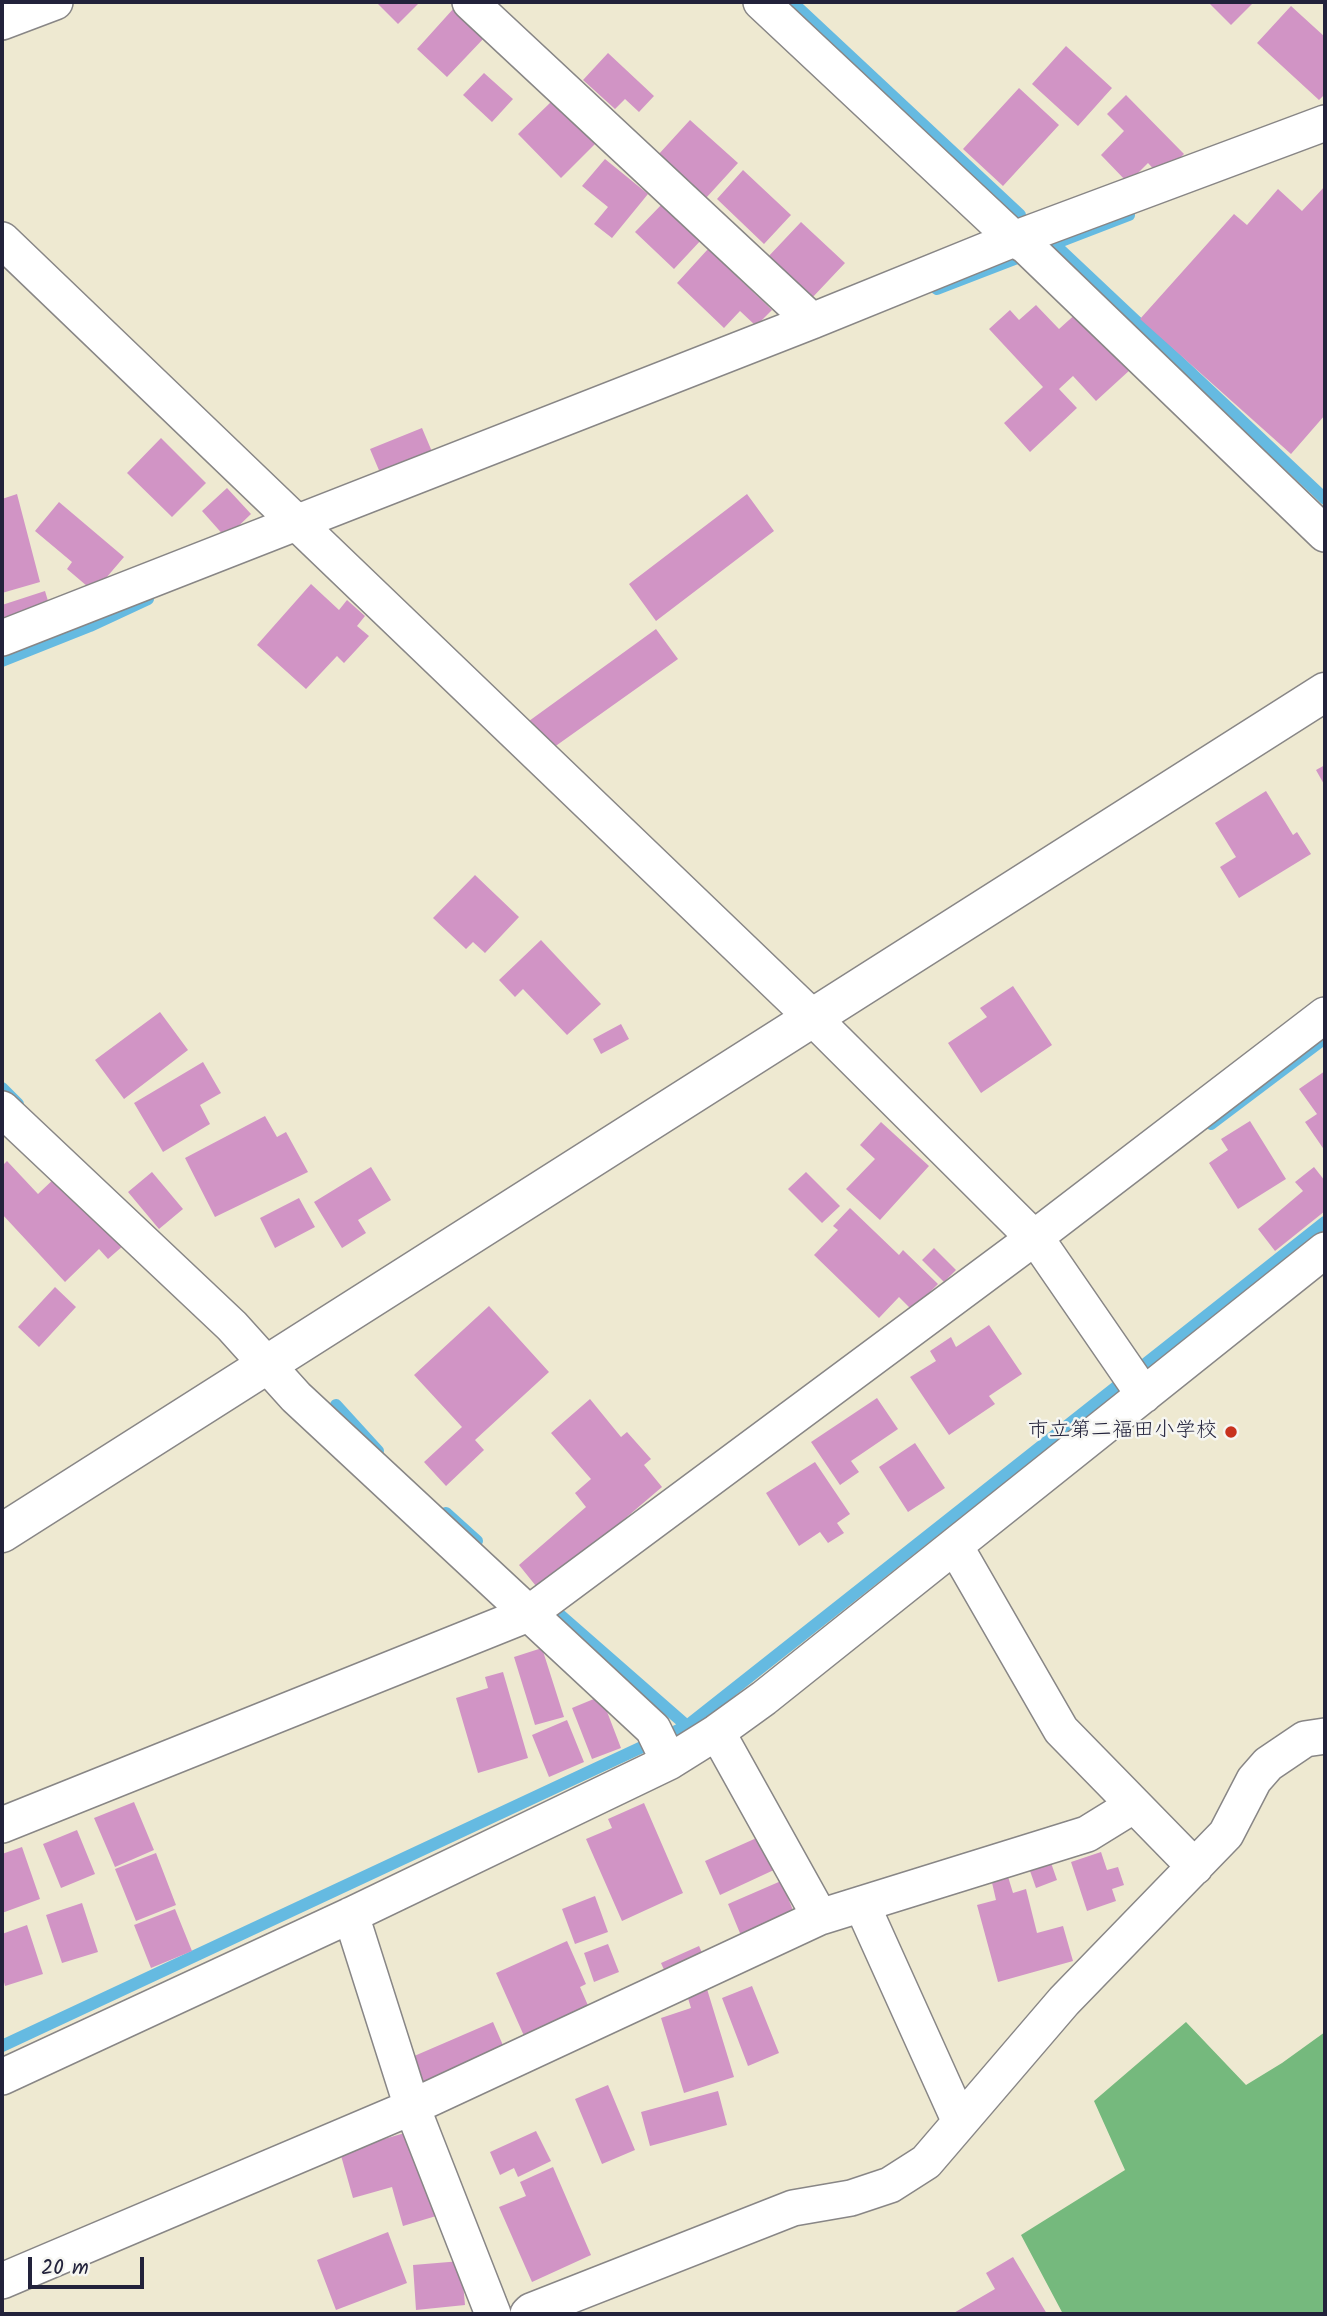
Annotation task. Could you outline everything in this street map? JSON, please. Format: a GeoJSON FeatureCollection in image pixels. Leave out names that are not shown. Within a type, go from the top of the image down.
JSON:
{"type":"FeatureCollection","features":[{"type":"Feature","properties":{"kind":"street"},"geometry":{"type":"LineString","coordinates":[[2,22],[55,2]]}},
{"type":"Feature","properties":{"kind":"street"},"geometry":{"type":"LineString","coordinates":[[470,2],[812,321]]}},
{"type":"Feature","properties":{"kind":"street"},"geometry":{"type":"LineString","coordinates":[[761,2],[1026,248],[1325,534]]}},
{"type":"Feature","properties":{"kind":"street"},"geometry":{"type":"LineString","coordinates":[[2,638],[305,528],[812,321],[1026,248],[1325,123]]}},
{"type":"Feature","properties":{"kind":"street"},"geometry":{"type":"LineString","coordinates":[[2,240],[813,1018],[1041,1247],[1135,1382]]}},
{"type":"Feature","properties":{"kind":"street"},"geometry":{"type":"LineString","coordinates":[[2,1533],[1325,692]]}},
{"type":"Feature","properties":{"kind":"street"},"geometry":{"type":"LineString","coordinates":[[2,1825],[536,1620],[1041,1247],[1325,1015]]}},
{"type":"Feature","properties":{"kind":"street"},"geometry":{"type":"LineString","coordinates":[[2,1109],[232,1326],[296,1396],[536,1620],[662,1747]]}},
{"type":"Feature","properties":{"kind":"street"},"geometry":{"type":"LineString","coordinates":[[2,2077],[351,1915],[662,1747],[718,1732],[955,1546],[1135,1382],[1325,1250]]}},
{"type":"Feature","properties":{"kind":"street"},"geometry":{"type":"LineString","coordinates":[[955,1546],[1061,1730],[1195,1867]]}},
{"type":"Feature","properties":{"kind":"street"},"geometry":{"type":"LineString","coordinates":[[718,1732],[820,1917]]}},
{"type":"Feature","properties":{"kind":"street"},"geometry":{"type":"LineString","coordinates":[[523,2313],[793,2208],[851,2198],[890,2185],[926,2162],[1064,2001],[1226,1834],[1254,1780],[1268,1764],[1304,1740],[1325,1736]]}},
{"type":"Feature","properties":{"kind":"street"},"geometry":{"type":"LineString","coordinates":[[2,2281],[412,2107],[820,1917],[1087,1834],[1134,1805]]}},
{"type":"Feature","properties":{"kind":"street"},"geometry":{"type":"LineString","coordinates":[[862,1905],[960,2122]]}},
{"type":"Feature","properties":{"kind":"street"},"geometry":{"type":"LineString","coordinates":[[351,1915],[412,2107],[493,2314]]}},
{"type":"Feature","properties":{"kind":"green space"},"geometry":{"type":"Polygon","coordinates":[[[1186,2022],[1246,2085],[1325,2032],[1325,2314],[1063,2314],[1021,2235],[1125,2170],[1094,2101],[1186,2022]]]}},
{"type":"Feature","properties":{"kind":"building"},"geometry":{"type":"Polygon","coordinates":[[[376,2],[420,2],[398,24],[376,2]]]}},
{"type":"Feature","properties":{"kind":"building"},"geometry":{"type":"Polygon","coordinates":[[[1208,2],[1254,2],[1231,25],[1208,2]]]}},
{"type":"Feature","properties":{"kind":"building"},"geometry":{"type":"Polygon","coordinates":[[[1291,6],[1325,37],[1325,94],[1319,100],[1257,43],[1291,6]]]}},
{"type":"Feature","properties":{"kind":"building"},"geometry":{"type":"Polygon","coordinates":[[[454,8],[485,37],[447,77],[417,49],[454,8]]]}},
{"type":"Feature","properties":{"kind":"building"},"geometry":{"type":"Polygon","coordinates":[[[1066,46],[1112,88],[1078,126],[1032,84],[1066,46]]]}},
{"type":"Feature","properties":{"kind":"building"},"geometry":{"type":"Polygon","coordinates":[[[608,53],[654,96],[639,112],[625,99],[615,109],[583,80],[608,53]]]}},
{"type":"Feature","properties":{"kind":"building"},"geometry":{"type":"Polygon","coordinates":[[[484,73],[513,99],[492,122],[463,95],[484,73]]]}},
{"type":"Feature","properties":{"kind":"building"},"geometry":{"type":"Polygon","coordinates":[[[1019,88],[1059,125],[1003,186],[963,149],[1019,88]]]}},
{"type":"Feature","properties":{"kind":"building"},"geometry":{"type":"Polygon","coordinates":[[[1126,95],[1184,154],[1161,177],[1148,163],[1128,183],[1101,155],[1124,131],[1107,114],[1126,95]]]}},
{"type":"Feature","properties":{"kind":"building"},"geometry":{"type":"Polygon","coordinates":[[[553,100],[595,144],[561,178],[518,134],[553,100]]]}},
{"type":"Feature","properties":{"kind":"building"},"geometry":{"type":"Polygon","coordinates":[[[690,120],[738,163],[706,198],[658,155],[690,120]]]}},
{"type":"Feature","properties":{"kind":"building"},"geometry":{"type":"Polygon","coordinates":[[[605,159],[648,194],[612,238],[594,224],[608,207],[582,186],[605,159]]]}},
{"type":"Feature","properties":{"kind":"building"},"geometry":{"type":"Polygon","coordinates":[[[743,170],[791,215],[764,244],[717,199],[743,170]]]}},
{"type":"Feature","properties":{"kind":"building"},"geometry":{"type":"Polygon","coordinates":[[[1325,186],[1325,415],[1291,454],[1140,319],[1234,214],[1247,225],[1278,189],[1302,211],[1325,186]]]}},
{"type":"Feature","properties":{"kind":"building"},"geometry":{"type":"Polygon","coordinates":[[[663,203],[702,239],[674,269],[635,232],[663,203]]]}},
{"type":"Feature","properties":{"kind":"building"},"geometry":{"type":"Polygon","coordinates":[[[801,222],[845,263],[811,299],[767,258],[801,222]]]}},
{"type":"Feature","properties":{"kind":"building"},"geometry":{"type":"Polygon","coordinates":[[[708,249],[772,310],[756,326],[740,311],[724,328],[677,283],[708,249]]]}},
{"type":"Feature","properties":{"kind":"building"},"geometry":{"type":"Polygon","coordinates":[[[1036,305],[1059,329],[1079,311],[1131,369],[1096,401],[1073,376],[1059,389],[1077,408],[1030,452],[1004,423],[1043,387],[989,329],[1010,310],[1019,320],[1036,305]]]}},
{"type":"Feature","properties":{"kind":"building"},"geometry":{"type":"Polygon","coordinates":[[[422,428],[433,454],[381,475],[370,449],[422,428]]]}},
{"type":"Feature","properties":{"kind":"building"},"geometry":{"type":"Polygon","coordinates":[[[161,438],[206,483],[172,517],[127,473],[161,438]]]}},
{"type":"Feature","properties":{"kind":"building"},"geometry":{"type":"Polygon","coordinates":[[[227,488],[251,514],[226,538],[202,511],[227,488]]]}},
{"type":"Feature","properties":{"kind":"building"},"geometry":{"type":"Polygon","coordinates":[[[17,494],[40,582],[2,593],[2,499],[17,494]]]}},
{"type":"Feature","properties":{"kind":"building"},"geometry":{"type":"Polygon","coordinates":[[[747,494],[774,531],[656,621],[629,584],[747,494]]]}},
{"type":"Feature","properties":{"kind":"building"},"geometry":{"type":"Polygon","coordinates":[[[59,502],[124,557],[94,592],[67,569],[72,562],[35,531],[59,502]]]}},
{"type":"Feature","properties":{"kind":"building"},"geometry":{"type":"Polygon","coordinates":[[[311,584],[339,610],[347,600],[365,616],[357,626],[369,636],[344,663],[337,656],[306,689],[257,645],[311,584]]]}},
{"type":"Feature","properties":{"kind":"building"},"geometry":{"type":"Polygon","coordinates":[[[45,591],[52,614],[2,631],[2,605],[45,591]]]}},
{"type":"Feature","properties":{"kind":"building"},"geometry":{"type":"Polygon","coordinates":[[[656,629],[678,659],[550,750],[529,721],[656,629]]]}},
{"type":"Feature","properties":{"kind":"building"},"geometry":{"type":"Polygon","coordinates":[[[1325,765],[1325,786],[1316,770],[1325,765]]]}},
{"type":"Feature","properties":{"kind":"building"},"geometry":{"type":"Polygon","coordinates":[[[1266,791],[1293,835],[1297,832],[1311,854],[1239,898],[1220,867],[1236,857],[1215,823],[1266,791]]]}},
{"type":"Feature","properties":{"kind":"building"},"geometry":{"type":"Polygon","coordinates":[[[475,875],[519,917],[485,953],[473,942],[466,949],[433,918],[475,875]]]}},
{"type":"Feature","properties":{"kind":"building"},"geometry":{"type":"Polygon","coordinates":[[[541,940],[601,1004],[567,1035],[523,989],[515,997],[499,980],[541,940]]]}},
{"type":"Feature","properties":{"kind":"building"},"geometry":{"type":"Polygon","coordinates":[[[1013,986],[1052,1045],[981,1093],[948,1043],[987,1017],[980,1008],[1013,986]]]}},
{"type":"Feature","properties":{"kind":"building"},"geometry":{"type":"Polygon","coordinates":[[[160,1012],[188,1050],[124,1099],[95,1060],[160,1012]]]}},
{"type":"Feature","properties":{"kind":"building"},"geometry":{"type":"Polygon","coordinates":[[[621,1024],[629,1039],[601,1054],[593,1039],[621,1024]]]}},
{"type":"Feature","properties":{"kind":"building"},"geometry":{"type":"Polygon","coordinates":[[[203,1062],[221,1093],[200,1105],[210,1124],[163,1152],[134,1103],[203,1062]]]}},
{"type":"Feature","properties":{"kind":"building"},"geometry":{"type":"Polygon","coordinates":[[[1325,1071],[1325,1151],[1305,1122],[1317,1114],[1299,1089],[1325,1071]]]}},
{"type":"Feature","properties":{"kind":"building"},"geometry":{"type":"Polygon","coordinates":[[[265,1116],[277,1137],[286,1132],[308,1172],[215,1217],[185,1158],[265,1116]]]}},
{"type":"Feature","properties":{"kind":"building"},"geometry":{"type":"Polygon","coordinates":[[[1250,1121],[1286,1179],[1238,1209],[1209,1163],[1228,1150],[1221,1139],[1250,1121]]]}},
{"type":"Feature","properties":{"kind":"building"},"geometry":{"type":"Polygon","coordinates":[[[881,1122],[929,1166],[880,1220],[846,1189],[875,1159],[860,1145],[881,1122]]]}},
{"type":"Feature","properties":{"kind":"building"},"geometry":{"type":"Polygon","coordinates":[[[7,1161],[38,1194],[58,1175],[124,1245],[108,1259],[99,1249],[65,1282],[2,1214],[2,1166],[7,1161]]]}},
{"type":"Feature","properties":{"kind":"building"},"geometry":{"type":"Polygon","coordinates":[[[371,1167],[391,1200],[358,1220],[366,1233],[342,1248],[314,1202],[371,1167]]]}},
{"type":"Feature","properties":{"kind":"building"},"geometry":{"type":"Polygon","coordinates":[[[1314,1167],[1325,1181],[1325,1211],[1275,1251],[1258,1229],[1303,1191],[1295,1182],[1314,1167]]]}},
{"type":"Feature","properties":{"kind":"building"},"geometry":{"type":"Polygon","coordinates":[[[152,1172],[183,1209],[159,1229],[128,1192],[152,1172]]]}},
{"type":"Feature","properties":{"kind":"building"},"geometry":{"type":"Polygon","coordinates":[[[806,1172],[840,1206],[822,1223],[788,1189],[806,1172]]]}},
{"type":"Feature","properties":{"kind":"building"},"geometry":{"type":"Polygon","coordinates":[[[299,1198],[315,1227],[275,1248],[260,1218],[299,1198]]]}},
{"type":"Feature","properties":{"kind":"building"},"geometry":{"type":"Polygon","coordinates":[[[850,1208],[899,1255],[903,1250],[938,1284],[912,1310],[899,1297],[879,1318],[814,1255],[838,1230],[833,1226],[850,1208]]]}},
{"type":"Feature","properties":{"kind":"building"},"geometry":{"type":"Polygon","coordinates":[[[934,1248],[956,1270],[944,1282],[922,1260],[934,1248]]]}},
{"type":"Feature","properties":{"kind":"building"},"geometry":{"type":"Polygon","coordinates":[[[55,1287],[76,1307],[39,1347],[18,1327],[55,1287]]]}},
{"type":"Feature","properties":{"kind":"building"},"geometry":{"type":"Polygon","coordinates":[[[489,1306],[549,1372],[475,1440],[484,1450],[446,1486],[424,1462],[462,1427],[414,1375],[489,1306]]]}},
{"type":"Feature","properties":{"kind":"building"},"geometry":{"type":"Polygon","coordinates":[[[989,1325],[1022,1374],[989,1396],[995,1404],[949,1435],[910,1377],[936,1361],[930,1351],[951,1337],[956,1347],[989,1325]]]}},
{"type":"Feature","properties":{"kind":"building"},"geometry":{"type":"Polygon","coordinates":[[[877,1398],[898,1429],[851,1461],[859,1472],[840,1485],[811,1442],[877,1398]]]}},
{"type":"Feature","properties":{"kind":"building"},"geometry":{"type":"Polygon","coordinates":[[[590,1399],[621,1437],[627,1432],[651,1459],[644,1465],[662,1487],[540,1591],[519,1565],[586,1507],[575,1493],[591,1479],[551,1433],[590,1399]]]}},
{"type":"Feature","properties":{"kind":"building"},"geometry":{"type":"Polygon","coordinates":[[[915,1443],[945,1488],[908,1512],[879,1467],[915,1443]]]}},
{"type":"Feature","properties":{"kind":"building"},"geometry":{"type":"Polygon","coordinates":[[[815,1462],[850,1514],[837,1523],[844,1533],[828,1543],[820,1532],[799,1546],[766,1493],[815,1462]]]}},
{"type":"Feature","properties":{"kind":"building"},"geometry":{"type":"Polygon","coordinates":[[[542,1648],[564,1717],[535,1725],[514,1657],[542,1648]]]}},
{"type":"Feature","properties":{"kind":"building"},"geometry":{"type":"Polygon","coordinates":[[[503,1672],[528,1758],[478,1773],[456,1698],[488,1688],[485,1677],[503,1672]]]}},
{"type":"Feature","properties":{"kind":"building"},"geometry":{"type":"Polygon","coordinates":[[[601,1696],[621,1748],[592,1759],[572,1708],[601,1696]]]}},
{"type":"Feature","properties":{"kind":"building"},"geometry":{"type":"Polygon","coordinates":[[[567,1720],[584,1762],[549,1777],[532,1735],[567,1720]]]}},
{"type":"Feature","properties":{"kind":"building"},"geometry":{"type":"Polygon","coordinates":[[[134,1802],[154,1850],[115,1867],[94,1818],[134,1802]]]}},
{"type":"Feature","properties":{"kind":"building"},"geometry":{"type":"Polygon","coordinates":[[[644,1803],[683,1893],[622,1921],[586,1839],[612,1828],[608,1819],[644,1803]]]}},
{"type":"Feature","properties":{"kind":"building"},"geometry":{"type":"Polygon","coordinates":[[[77,1830],[95,1874],[61,1888],[43,1844],[77,1830]]]}},
{"type":"Feature","properties":{"kind":"building"},"geometry":{"type":"Polygon","coordinates":[[[761,1836],[776,1869],[720,1895],[705,1861],[761,1836]]]}},
{"type":"Feature","properties":{"kind":"building"},"geometry":{"type":"Polygon","coordinates":[[[22,1847],[40,1899],[2,1913],[2,1854],[22,1847]]]}},
{"type":"Feature","properties":{"kind":"building"},"geometry":{"type":"Polygon","coordinates":[[[1101,1852],[1107,1870],[1118,1867],[1124,1885],[1112,1889],[1116,1901],[1087,1911],[1071,1862],[1101,1852]]]}},
{"type":"Feature","properties":{"kind":"building"},"geometry":{"type":"Polygon","coordinates":[[[156,1853],[176,1905],[136,1921],[115,1869],[156,1853]]]}},
{"type":"Feature","properties":{"kind":"building"},"geometry":{"type":"Polygon","coordinates":[[[1050,1860],[1057,1880],[1036,1888],[1029,1868],[1050,1860]]]}},
{"type":"Feature","properties":{"kind":"building"},"geometry":{"type":"Polygon","coordinates":[[[1006,1870],[1013,1893],[1026,1889],[1037,1933],[1063,1926],[1073,1961],[998,1982],[977,1905],[996,1900],[990,1874],[1006,1870]]]}},
{"type":"Feature","properties":{"kind":"building"},"geometry":{"type":"Polygon","coordinates":[[[781,1881],[795,1915],[742,1938],[728,1904],[781,1881]]]}},
{"type":"Feature","properties":{"kind":"building"},"geometry":{"type":"Polygon","coordinates":[[[595,1896],[608,1932],[575,1944],[562,1909],[595,1896]]]}},
{"type":"Feature","properties":{"kind":"building"},"geometry":{"type":"Polygon","coordinates":[[[82,1903],[98,1952],[62,1963],[46,1915],[82,1903]]]}},
{"type":"Feature","properties":{"kind":"building"},"geometry":{"type":"Polygon","coordinates":[[[175,1909],[192,1951],[151,1968],[134,1925],[175,1909]]]}},
{"type":"Feature","properties":{"kind":"building"},"geometry":{"type":"Polygon","coordinates":[[[27,1925],[43,1974],[5,1986],[2,1974],[2,1934],[27,1925]]]}},
{"type":"Feature","properties":{"kind":"building"},"geometry":{"type":"Polygon","coordinates":[[[567,1941],[586,1984],[580,1987],[593,2017],[529,2047],[496,1973],[567,1941]]]}},
{"type":"Feature","properties":{"kind":"building"},"geometry":{"type":"Polygon","coordinates":[[[608,1944],[619,1972],[594,1982],[584,1953],[608,1944]]]}},
{"type":"Feature","properties":{"kind":"building"},"geometry":{"type":"Polygon","coordinates":[[[699,1946],[707,1964],[669,1981],[661,1963],[699,1946]]]}},
{"type":"Feature","properties":{"kind":"building"},"geometry":{"type":"Polygon","coordinates":[[[752,1986],[779,2053],[748,2066],[722,1998],[752,1986]]]}},
{"type":"Feature","properties":{"kind":"building"},"geometry":{"type":"Polygon","coordinates":[[[707,1989],[734,2077],[684,2093],[661,2018],[691,2008],[687,1995],[707,1989]]]}},
{"type":"Feature","properties":{"kind":"building"},"geometry":{"type":"Polygon","coordinates":[[[493,2022],[508,2057],[420,2096],[405,2060],[493,2022]]]}},
{"type":"Feature","properties":{"kind":"building"},"geometry":{"type":"Polygon","coordinates":[[[608,2085],[635,2150],[602,2164],[575,2099],[608,2085]]]}},
{"type":"Feature","properties":{"kind":"building"},"geometry":{"type":"Polygon","coordinates":[[[718,2091],[727,2125],[650,2146],[641,2112],[718,2091]]]}},
{"type":"Feature","properties":{"kind":"building"},"geometry":{"type":"Polygon","coordinates":[[[536,2131],[551,2161],[518,2177],[514,2168],[500,2175],[490,2152],[536,2131]]]}},
{"type":"Feature","properties":{"kind":"building"},"geometry":{"type":"Polygon","coordinates":[[[408,2132],[422,2181],[435,2177],[446,2213],[403,2226],[392,2187],[353,2198],[340,2152],[408,2132]]]}},
{"type":"Feature","properties":{"kind":"building"},"geometry":{"type":"Polygon","coordinates":[[[553,2167],[591,2255],[532,2282],[499,2207],[526,2196],[520,2182],[553,2167]]]}},
{"type":"Feature","properties":{"kind":"building"},"geometry":{"type":"Polygon","coordinates":[[[388,2232],[407,2283],[336,2310],[317,2260],[388,2232]]]}},
{"type":"Feature","properties":{"kind":"building"},"geometry":{"type":"Polygon","coordinates":[[[1013,2257],[1047,2314],[952,2314],[995,2289],[986,2273],[1013,2257]]]}},
{"type":"Feature","properties":{"kind":"building"},"geometry":{"type":"Polygon","coordinates":[[[461,2261],[465,2305],[416,2310],[413,2265],[461,2261]]]}},
{"type":"Feature","properties":{"kind":"waterway"},"geometry":{"type":"LineString","coordinates":[[792,2],[1020,215]]}},
{"type":"Feature","properties":{"kind":"waterway"},"geometry":{"type":"LineString","coordinates":[[937,289],[1129,215]]}},
{"type":"Feature","properties":{"kind":"waterway"},"geometry":{"type":"LineString","coordinates":[[1050,240],[1325,499]]}},
{"type":"Feature","properties":{"kind":"waterway"},"geometry":{"type":"LineString","coordinates":[[2,661],[90,626],[148,599]]}},
{"type":"Feature","properties":{"kind":"waterway"},"geometry":{"type":"LineString","coordinates":[[1211,1124],[1325,1038]]}},
{"type":"Feature","properties":{"kind":"waterway"},"geometry":{"type":"LineString","coordinates":[[2,1088],[18,1104]]}},
{"type":"Feature","properties":{"kind":"waterway"},"geometry":{"type":"LineString","coordinates":[[2,2046],[687,1726],[1325,1222]]}},
{"type":"Feature","properties":{"kind":"waterway"},"geometry":{"type":"LineString","coordinates":[[336,1405],[378,1451]]}},
{"type":"Feature","properties":{"kind":"waterway"},"geometry":{"type":"LineString","coordinates":[[446,1513],[477,1541]]}},
{"type":"Feature","properties":{"kind":"waterway"},"geometry":{"type":"LineString","coordinates":[[551,1607],[687,1726]]}},
{"type":"Feature","properties":{"kind":"place","name":"市立第二福田小学校"},"geometry":{"type":"Point","coordinates":[1231,1432]}}]}
